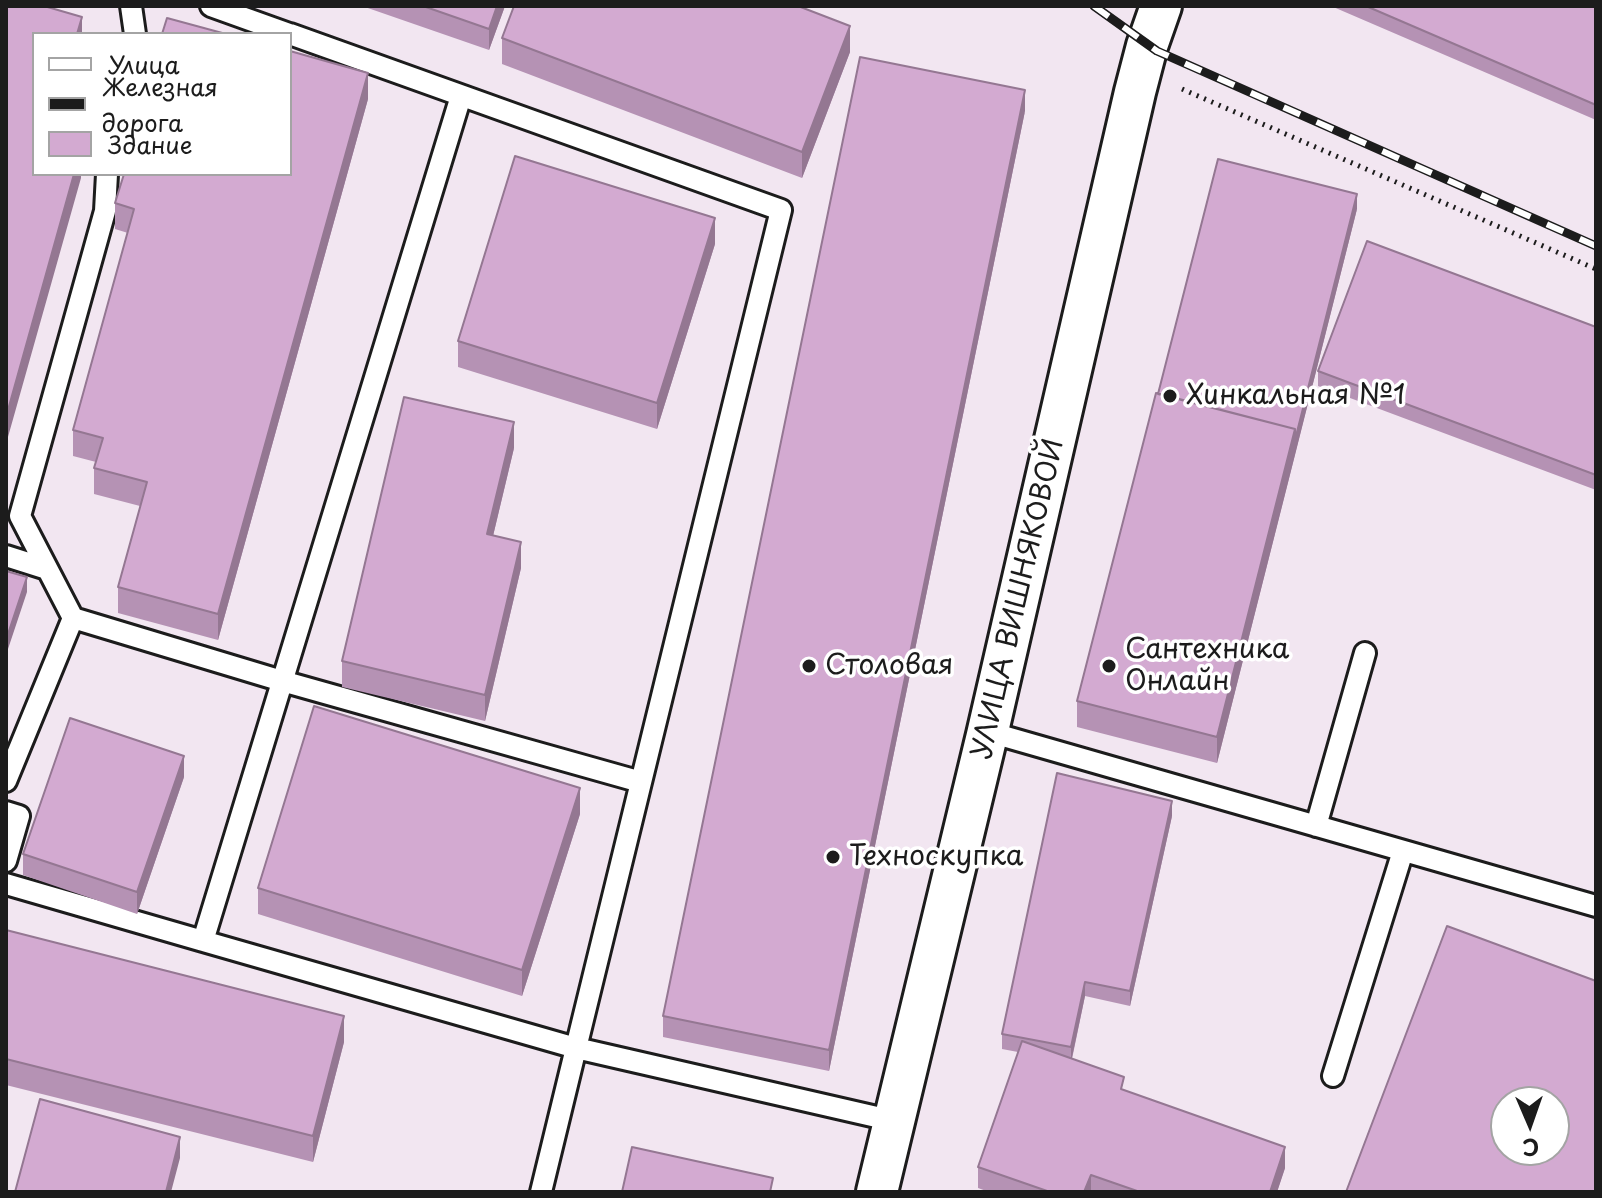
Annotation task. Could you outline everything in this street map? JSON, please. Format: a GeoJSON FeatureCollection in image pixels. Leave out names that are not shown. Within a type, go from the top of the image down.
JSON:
{"type":"FeatureCollection","features":[{"type":"Feature","properties":{"kind":"street","name":"УЛИЦА ВИШНЯКОВОЙ"},"geometry":{"type":"LineString","coordinates":[[877,1192],[987,735],[1135,92],[1161,6]]}},
{"type":"Feature","properties":{"kind":"lane"},"geometry":{"type":"LineString","coordinates":[[131,6],[135,32]]}},
{"type":"Feature","properties":{"kind":"lane"},"geometry":{"type":"LineString","coordinates":[[211,6],[284,32]]}},
{"type":"Feature","properties":{"kind":"lane"},"geometry":{"type":"LineString","coordinates":[[292,35],[781,210],[541,1192]]}},
{"type":"Feature","properties":{"kind":"lane"},"geometry":{"type":"LineString","coordinates":[[203,941],[461,96]]}},
{"type":"Feature","properties":{"kind":"lane"},"geometry":{"type":"LineString","coordinates":[[107,176],[105,211],[20,516],[73,618],[282,681],[641,782]]}},
{"type":"Feature","properties":{"kind":"lane"},"geometry":{"type":"LineString","coordinates":[[6,556],[47,569]]}},
{"type":"Feature","properties":{"kind":"lane"},"geometry":{"type":"LineString","coordinates":[[6,781],[73,618]]}},
{"type":"Feature","properties":{"kind":"lane"},"geometry":{"type":"LineString","coordinates":[[1316,826],[1365,653]]}},
{"type":"Feature","properties":{"kind":"lane"},"geometry":{"type":"LineString","coordinates":[[987,735],[1003,736],[1596,906]]}},
{"type":"Feature","properties":{"kind":"lane"},"geometry":{"type":"LineString","coordinates":[[6,812],[19,816],[6,861]]}},
{"type":"Feature","properties":{"kind":"lane"},"geometry":{"type":"LineString","coordinates":[[1333,1076],[1403,851]]}},
{"type":"Feature","properties":{"kind":"lane"},"geometry":{"type":"LineString","coordinates":[[6,884],[576,1048],[894,1121]]}},
{"type":"Feature","properties":{"kind":"path"},"geometry":{"type":"LineString","coordinates":[[1135,92],[1151,76],[1596,269]]}},
{"type":"Feature","properties":{"kind":"shaded area"},"geometry":{"type":"Polygon","coordinates":[[[6,6],[1596,6],[1596,1192],[6,1192],[6,6]]]}},
{"type":"Feature","properties":{"kind":"building"},"geometry":{"type":"Polygon","coordinates":[[[6,6],[44,6],[82,17],[78,32],[32,32],[32,176],[73,176],[6,417],[6,6]]]}},
{"type":"Feature","properties":{"kind":"building"},"geometry":{"type":"Polygon","coordinates":[[[423,6],[497,6],[489,29],[423,6]]]}},
{"type":"Feature","properties":{"kind":"building"},"geometry":{"type":"Polygon","coordinates":[[[514,6],[798,6],[850,26],[802,152],[502,38],[514,6]]]}},
{"type":"Feature","properties":{"kind":"building"},"geometry":{"type":"Polygon","coordinates":[[[1366,6],[1596,6],[1596,105],[1366,6]]]}},
{"type":"Feature","properties":{"kind":"building"},"geometry":{"type":"Polygon","coordinates":[[[167,18],[219,32],[163,32],[167,18]]]}},
{"type":"Feature","properties":{"kind":"building"},"geometry":{"type":"Polygon","coordinates":[[[292,52],[368,73],[218,614],[118,587],[147,482],[94,468],[103,438],[73,430],[134,209],[115,203],[123,176],[292,176],[292,52]]]}},
{"type":"Feature","properties":{"kind":"building"},"geometry":{"type":"Polygon","coordinates":[[[860,57],[1025,90],[829,1050],[663,1016],[860,57]]]}},
{"type":"Feature","properties":{"kind":"building"},"geometry":{"type":"Polygon","coordinates":[[[515,156],[715,218],[657,403],[458,341],[515,156]]]}},
{"type":"Feature","properties":{"kind":"building"},"geometry":{"type":"Polygon","coordinates":[[[1218,159],[1357,194],[1295,440],[1295,429],[1158,394],[1218,159]]]}},
{"type":"Feature","properties":{"kind":"building"},"geometry":{"type":"Polygon","coordinates":[[[1367,241],[1596,327],[1596,475],[1318,371],[1367,241]]]}},
{"type":"Feature","properties":{"kind":"building"},"geometry":{"type":"Polygon","coordinates":[[[1156,393],[1295,429],[1217,737],[1077,701],[1156,393]]]}},
{"type":"Feature","properties":{"kind":"building"},"geometry":{"type":"Polygon","coordinates":[[[404,397],[514,422],[487,534],[521,542],[485,695],[342,661],[404,397]]]}},
{"type":"Feature","properties":{"kind":"building"},"geometry":{"type":"Polygon","coordinates":[[[6,571],[27,577],[6,640],[6,571]]]}},
{"type":"Feature","properties":{"kind":"building"},"geometry":{"type":"Polygon","coordinates":[[[314,706],[580,788],[522,970],[258,888],[314,706]]]}},
{"type":"Feature","properties":{"kind":"building"},"geometry":{"type":"Polygon","coordinates":[[[70,718],[184,756],[137,892],[23,854],[70,718]]]}},
{"type":"Feature","properties":{"kind":"building"},"geometry":{"type":"Polygon","coordinates":[[[1057,773],[1172,801],[1130,991],[1085,982],[1071,1047],[1002,1034],[1057,773]]]}},
{"type":"Feature","properties":{"kind":"building"},"geometry":{"type":"Polygon","coordinates":[[[1447,926],[1596,981],[1596,1192],[1346,1192],[1447,926]]]}},
{"type":"Feature","properties":{"kind":"building"},"geometry":{"type":"Polygon","coordinates":[[[6,930],[344,1016],[313,1136],[6,1059],[6,930]]]}},
{"type":"Feature","properties":{"kind":"building"},"geometry":{"type":"Polygon","coordinates":[[[1022,1041],[1124,1077],[1121,1089],[1285,1147],[1270,1192],[1140,1192],[1091,1175],[1084,1192],[1050,1192],[978,1167],[1022,1041]]]}},
{"type":"Feature","properties":{"kind":"building"},"geometry":{"type":"Polygon","coordinates":[[[40,1099],[180,1137],[166,1192],[15,1192],[40,1099]]]}},
{"type":"Feature","properties":{"kind":"building"},"geometry":{"type":"Polygon","coordinates":[[[632,1147],[773,1178],[770,1192],[622,1192],[632,1147]]]}},
{"type":"Feature","properties":{"kind":"railway"},"geometry":{"type":"LineString","coordinates":[[1094,6],[1157,51],[1596,246]]}},
{"type":"Feature","properties":{"kind":"place","name":"Хинкальная №1"},"geometry":{"type":"Point","coordinates":[1170,396]}},
{"type":"Feature","properties":{"kind":"place","name":"Столовая"},"geometry":{"type":"Point","coordinates":[809,666]}},
{"type":"Feature","properties":{"kind":"place","name":"Сантехника Онлайн"},"geometry":{"type":"Point","coordinates":[1109,666]}},
{"type":"Feature","properties":{"kind":"place","name":"Техноскупка"},"geometry":{"type":"Point","coordinates":[833,857]}}]}
